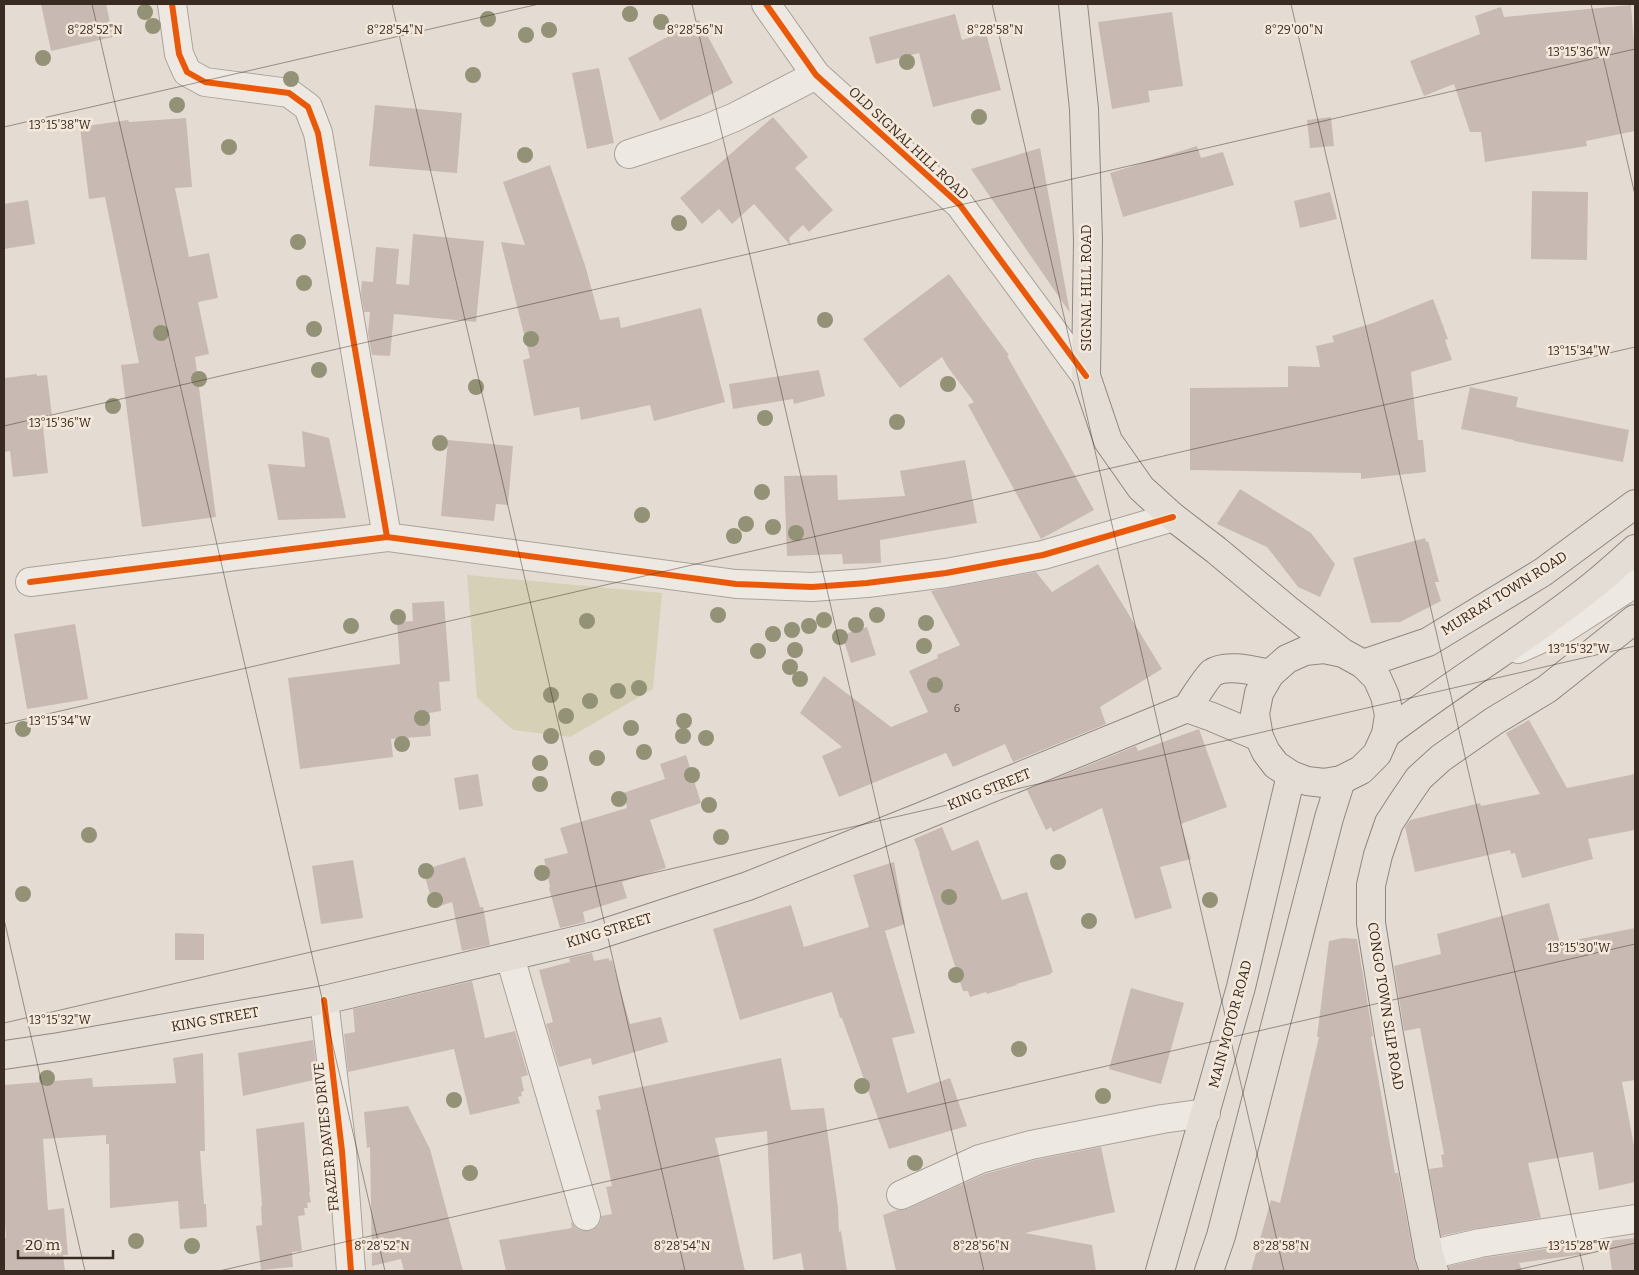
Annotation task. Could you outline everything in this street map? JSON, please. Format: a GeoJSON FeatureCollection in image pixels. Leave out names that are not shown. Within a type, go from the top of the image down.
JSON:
{"type":"FeatureCollection","features":[{"type":"Feature","properties":{"kind":"main road","name":"SIGNAL HILL ROAD"},"geometry":{"type":"LineString","coordinates":[[1073,4],[1084,119],[1088,240],[1086,376],[1108,441],[1141,488],[1173,517],[1288,610],[1353,658]]}},
{"type":"Feature","properties":{"kind":"main road","name":"MURRAY TOWN ROAD"},"geometry":{"type":"LineString","coordinates":[[1353,658],[1428,642],[1543,572],[1635,504]]}},
{"type":"Feature","properties":{"kind":"main road"},"geometry":{"type":"LineString","coordinates":[[1386,734],[1427,702],[1491,660],[1586,591],[1635,548]]}},
{"type":"Feature","properties":{"kind":"main road"},"geometry":{"type":"LineString","coordinates":[[1258,736],[1187,708],[1213,673],[1224,669],[1278,666],[1305,651],[1324,649],[1353,658],[1377,678],[1385,696],[1388,715],[1386,734],[1376,754],[1361,770],[1341,780],[1324,783],[1307,781],[1291,775],[1276,765],[1266,752],[1258,736],[1255,714],[1259,693],[1278,666],[1288,610]]}},
{"type":"Feature","properties":{"kind":"main road","name":"CONGO TOWN SLIP ROAD"},"geometry":{"type":"LineString","coordinates":[[1431,1263],[1389,1035],[1371,923],[1371,885],[1378,855],[1389,824],[1419,778],[1441,758],[1494,721],[1547,689],[1635,619]]}},
{"type":"Feature","properties":{"kind":"main road","name":"KING STREET"},"geometry":{"type":"LineString","coordinates":[[4,1054],[59,1047],[324,1000],[594,936],[748,886],[1187,708]]}},
{"type":"Feature","properties":{"kind":"main road","name":"MAIN MOTOR ROAD"},"geometry":{"type":"LineString","coordinates":[[1160,1271],[1241,987],[1291,775]]}},
{"type":"Feature","properties":{"kind":"main road"},"geometry":{"type":"LineString","coordinates":[[1209,1271],[1221,1236],[1329,818],[1341,780]]}},
{"type":"Feature","properties":{"kind":"street"},"geometry":{"type":"LineString","coordinates":[[172,4],[179,54],[187,72],[205,82],[289,93],[308,107],[318,133],[387,537]]}},
{"type":"Feature","properties":{"kind":"street","name":"OLD SIGNAL HILL ROAD"},"geometry":{"type":"LineString","coordinates":[[766,4],[816,75],[960,205],[1086,376]]}},
{"type":"Feature","properties":{"kind":"street"},"geometry":{"type":"LineString","coordinates":[[629,154],[706,129],[735,117],[816,75]]}},
{"type":"Feature","properties":{"kind":"street"},"geometry":{"type":"LineString","coordinates":[[30,582],[387,537],[736,584],[812,587],[867,583],[946,573],[1044,555],[1173,517]]}},
{"type":"Feature","properties":{"kind":"street"},"geometry":{"type":"LineString","coordinates":[[1491,660],[1565,628],[1635,583]]}},
{"type":"Feature","properties":{"kind":"street"},"geometry":{"type":"LineString","coordinates":[[510,957],[586,1216]]}},
{"type":"Feature","properties":{"kind":"street","name":"FRAZER DAVIES DRIVE"},"geometry":{"type":"LineString","coordinates":[[324,1000],[342,1151],[351,1271]]}},
{"type":"Feature","properties":{"kind":"street"},"geometry":{"type":"LineString","coordinates":[[901,1195],[980,1159],[1031,1145],[1162,1119],[1206,1113]]}},
{"type":"Feature","properties":{"kind":"street"},"geometry":{"type":"LineString","coordinates":[[1431,1263],[1480,1243],[1635,1219]]}},
{"type":"Feature","properties":{"kind":"shaded area"},"geometry":{"type":"Polygon","coordinates":[[[467,575],[662,593],[653,689],[570,737],[513,730],[477,698],[467,575]]]}},
{"type":"Feature","properties":{"kind":"building"},"geometry":{"type":"Polygon","coordinates":[[[41,4],[106,4],[113,37],[51,51],[41,4]]]}},
{"type":"Feature","properties":{"kind":"building"},"geometry":{"type":"Polygon","coordinates":[[[1631,5],[1635,54],[1635,131],[1586,141],[1587,146],[1485,162],[1481,132],[1470,132],[1454,84],[1424,96],[1410,61],[1480,34],[1475,16],[1501,7],[1504,17],[1631,5]]]}},
{"type":"Feature","properties":{"kind":"building"},"geometry":{"type":"Polygon","coordinates":[[[1172,12],[1183,86],[1148,91],[1150,102],[1112,109],[1098,22],[1172,12]]]}},
{"type":"Feature","properties":{"kind":"building"},"geometry":{"type":"Polygon","coordinates":[[[955,14],[962,40],[986,33],[1001,90],[933,107],[919,53],[876,64],[869,37],[955,14]]]}},
{"type":"Feature","properties":{"kind":"building"},"geometry":{"type":"Polygon","coordinates":[[[699,20],[733,83],[660,121],[628,58],[699,20]]]}},
{"type":"Feature","properties":{"kind":"building"},"geometry":{"type":"Polygon","coordinates":[[[599,68],[614,143],[587,149],[572,73],[599,68]]]}},
{"type":"Feature","properties":{"kind":"building"},"geometry":{"type":"Polygon","coordinates":[[[375,105],[462,113],[457,173],[369,166],[375,105]]]}},
{"type":"Feature","properties":{"kind":"building"},"geometry":{"type":"Polygon","coordinates":[[[773,117],[808,157],[795,168],[833,210],[809,232],[803,225],[789,238],[791,246],[754,204],[732,224],[719,209],[702,224],[680,198],[773,117]]]}},
{"type":"Feature","properties":{"kind":"building"},"geometry":{"type":"Polygon","coordinates":[[[1331,117],[1334,146],[1310,148],[1307,120],[1331,117]]]}},
{"type":"Feature","properties":{"kind":"building"},"geometry":{"type":"Polygon","coordinates":[[[186,118],[192,187],[175,188],[189,257],[209,253],[218,298],[198,302],[209,354],[195,357],[216,517],[142,527],[121,365],[139,363],[105,197],[89,199],[80,127],[128,120],[129,122],[186,118]]]}},
{"type":"Feature","properties":{"kind":"building"},"geometry":{"type":"Polygon","coordinates":[[[1197,146],[1201,158],[1223,152],[1234,185],[1123,217],[1110,173],[1197,146]]]}},
{"type":"Feature","properties":{"kind":"building"},"geometry":{"type":"Polygon","coordinates":[[[1040,148],[1070,313],[971,169],[1040,148]]]}},
{"type":"Feature","properties":{"kind":"building"},"geometry":{"type":"Polygon","coordinates":[[[550,165],[585,265],[600,320],[619,317],[621,328],[701,308],[725,402],[654,421],[650,405],[581,420],[579,407],[534,416],[523,360],[530,358],[501,242],[525,245],[503,182],[550,165]]]}},
{"type":"Feature","properties":{"kind":"building"},"geometry":{"type":"Polygon","coordinates":[[[1532,191],[1588,192],[1587,260],[1531,259],[1532,191]]]}},
{"type":"Feature","properties":{"kind":"building"},"geometry":{"type":"Polygon","coordinates":[[[1330,192],[1337,219],[1300,228],[1294,201],[1330,192]]]}},
{"type":"Feature","properties":{"kind":"building"},"geometry":{"type":"Polygon","coordinates":[[[28,200],[35,244],[4,249],[4,204],[28,200]]]}},
{"type":"Feature","properties":{"kind":"building"},"geometry":{"type":"Polygon","coordinates":[[[413,234],[484,241],[476,322],[394,314],[390,356],[372,355],[368,333],[370,312],[364,312],[361,293],[362,281],[373,282],[376,247],[399,249],[396,284],[409,285],[413,234]]]}},
{"type":"Feature","properties":{"kind":"building"},"geometry":{"type":"Polygon","coordinates":[[[949,274],[1009,355],[1007,356],[1094,510],[1041,539],[968,405],[974,402],[942,357],[900,388],[863,339],[949,274]]]}},
{"type":"Feature","properties":{"kind":"building"},"geometry":{"type":"Polygon","coordinates":[[[1433,299],[1448,339],[1445,340],[1452,360],[1411,372],[1418,440],[1423,440],[1426,472],[1361,479],[1361,473],[1190,470],[1190,388],[1288,387],[1288,366],[1320,367],[1316,346],[1334,342],[1332,336],[1376,322],[1433,299]]]}},
{"type":"Feature","properties":{"kind":"building"},"geometry":{"type":"Polygon","coordinates":[[[819,370],[825,396],[794,404],[793,399],[733,409],[729,384],[819,370]]]}},
{"type":"Feature","properties":{"kind":"building"},"geometry":{"type":"Polygon","coordinates":[[[37,374],[37,376],[47,375],[52,416],[42,417],[48,473],[13,477],[10,451],[4,452],[4,378],[37,374]]]}},
{"type":"Feature","properties":{"kind":"building"},"geometry":{"type":"Polygon","coordinates":[[[1470,387],[1518,397],[1516,407],[1629,430],[1623,462],[1461,429],[1470,387]]]}},
{"type":"Feature","properties":{"kind":"building"},"geometry":{"type":"Polygon","coordinates":[[[302,431],[329,438],[346,518],[278,520],[268,464],[305,467],[302,431]]]}},
{"type":"Feature","properties":{"kind":"building"},"geometry":{"type":"Polygon","coordinates":[[[448,440],[513,446],[508,505],[496,504],[494,521],[441,516],[448,440]]]}},
{"type":"Feature","properties":{"kind":"building"},"geometry":{"type":"Polygon","coordinates":[[[965,460],[977,523],[880,540],[881,563],[843,564],[842,554],[787,556],[784,476],[837,475],[838,500],[905,496],[900,471],[965,460]]]}},
{"type":"Feature","properties":{"kind":"building"},"geometry":{"type":"Polygon","coordinates":[[[1240,489],[1311,533],[1335,564],[1320,597],[1298,587],[1267,547],[1217,524],[1240,489]]]}},
{"type":"Feature","properties":{"kind":"building"},"geometry":{"type":"Polygon","coordinates":[[[1425,538],[1426,542],[1428,541],[1439,582],[1435,582],[1441,601],[1400,622],[1371,623],[1353,558],[1425,538]]]}},
{"type":"Feature","properties":{"kind":"building"},"geometry":{"type":"Polygon","coordinates":[[[1098,564],[1162,669],[1100,707],[1106,724],[1013,762],[1005,744],[953,767],[946,753],[839,797],[822,756],[842,747],[800,713],[824,676],[891,727],[928,712],[909,671],[938,658],[937,655],[960,645],[931,591],[1036,572],[1052,592],[1098,564]]]}},
{"type":"Feature","properties":{"kind":"building"},"geometry":{"type":"Polygon","coordinates":[[[444,601],[450,681],[439,682],[441,711],[429,713],[431,736],[391,739],[393,757],[300,769],[288,678],[400,664],[397,622],[413,621],[412,603],[444,601]]]}},
{"type":"Feature","properties":{"kind":"building"},"geometry":{"type":"Polygon","coordinates":[[[75,624],[88,699],[27,709],[14,634],[75,624]]]}},
{"type":"Feature","properties":{"kind":"building"},"geometry":{"type":"Polygon","coordinates":[[[867,627],[876,655],[851,663],[842,635],[867,627]]]}},
{"type":"Feature","properties":{"kind":"building"},"geometry":{"type":"Polygon","coordinates":[[[1529,720],[1567,788],[1635,774],[1635,830],[1588,839],[1593,859],[1522,878],[1515,853],[1511,854],[1510,850],[1415,872],[1405,827],[1410,820],[1480,803],[1481,806],[1540,794],[1506,733],[1529,720]]]}},
{"type":"Feature","properties":{"kind":"building"},"geometry":{"type":"Polygon","coordinates":[[[1199,729],[1227,807],[1181,824],[1191,859],[1160,867],[1172,908],[1135,919],[1102,808],[1053,832],[1051,827],[1046,830],[1027,790],[1136,746],[1138,751],[1199,729]]]}},
{"type":"Feature","properties":{"kind":"building"},"geometry":{"type":"Polygon","coordinates":[[[686,755],[701,803],[650,820],[666,868],[622,882],[627,898],[583,912],[585,922],[560,928],[549,888],[544,859],[568,853],[560,828],[627,808],[623,793],[665,779],[660,764],[686,755]]]}},
{"type":"Feature","properties":{"kind":"building"},"geometry":{"type":"Polygon","coordinates":[[[478,774],[483,806],[459,810],[454,778],[478,774]]]}},
{"type":"Feature","properties":{"kind":"building"},"geometry":{"type":"Polygon","coordinates":[[[942,827],[952,851],[978,840],[1002,900],[1027,892],[1053,972],[1051,974],[987,994],[986,992],[970,997],[968,991],[963,991],[914,839],[942,827]]]}},
{"type":"Feature","properties":{"kind":"building"},"geometry":{"type":"Polygon","coordinates":[[[465,857],[480,907],[483,907],[490,945],[462,951],[452,902],[434,908],[423,870],[465,857]]]}},
{"type":"Feature","properties":{"kind":"building"},"geometry":{"type":"Polygon","coordinates":[[[353,860],[363,918],[321,924],[312,866],[353,860]]]}},
{"type":"Feature","properties":{"kind":"building"},"geometry":{"type":"Polygon","coordinates":[[[894,862],[905,924],[885,931],[915,1033],[892,1038],[907,1093],[950,1078],[967,1126],[889,1149],[832,992],[740,1020],[713,929],[791,905],[804,947],[869,927],[853,875],[894,862]]]}},
{"type":"Feature","properties":{"kind":"building"},"geometry":{"type":"Polygon","coordinates":[[[1549,903],[1560,943],[1635,928],[1635,1080],[1622,1082],[1635,1151],[1635,1182],[1599,1190],[1593,1152],[1528,1163],[1541,1218],[1441,1236],[1429,1169],[1443,1167],[1441,1155],[1444,1154],[1420,1028],[1404,1031],[1394,966],[1441,954],[1437,934],[1549,903]]]}},
{"type":"Feature","properties":{"kind":"building"},"geometry":{"type":"Polygon","coordinates":[[[175,933],[204,934],[204,960],[175,960],[175,933]]]}},
{"type":"Feature","properties":{"kind":"building"},"geometry":{"type":"Polygon","coordinates":[[[1343,938],[1357,939],[1373,1036],[1371,1037],[1395,1173],[1398,1173],[1418,1271],[1251,1271],[1271,1200],[1280,1203],[1319,1037],[1317,1037],[1329,941],[1343,938]]]}},
{"type":"Feature","properties":{"kind":"building"},"geometry":{"type":"Polygon","coordinates":[[[592,953],[594,961],[609,958],[609,961],[612,960],[630,1024],[661,1017],[668,1042],[592,1065],[591,1058],[559,1067],[546,1024],[553,1022],[539,970],[570,962],[569,958],[592,953]]]}},
{"type":"Feature","properties":{"kind":"building"},"geometry":{"type":"Polygon","coordinates":[[[472,981],[485,1038],[515,1031],[528,1075],[521,1077],[524,1091],[521,1092],[522,1096],[518,1097],[520,1103],[470,1115],[454,1049],[348,1072],[344,1034],[355,1032],[353,1009],[472,981]]]}},
{"type":"Feature","properties":{"kind":"building"},"geometry":{"type":"Polygon","coordinates":[[[1131,988],[1184,1003],[1161,1084],[1109,1069],[1131,988]]]}},
{"type":"Feature","properties":{"kind":"building"},"geometry":{"type":"Polygon","coordinates":[[[313,1040],[318,1079],[243,1096],[238,1053],[313,1040]]]}},
{"type":"Feature","properties":{"kind":"building"},"geometry":{"type":"Polygon","coordinates":[[[203,1053],[205,1151],[200,1151],[207,1227],[180,1229],[178,1201],[110,1208],[109,1144],[106,1144],[106,1135],[43,1139],[48,1210],[64,1208],[68,1255],[63,1255],[65,1271],[4,1271],[4,1238],[6,1238],[4,1207],[4,1085],[92,1078],[93,1087],[176,1083],[173,1058],[203,1053]]]}},
{"type":"Feature","properties":{"kind":"building"},"geometry":{"type":"Polygon","coordinates":[[[781,1058],[791,1110],[824,1108],[838,1207],[839,1232],[841,1231],[847,1271],[804,1271],[801,1253],[773,1260],[767,1131],[715,1138],[745,1271],[506,1271],[499,1240],[572,1228],[572,1222],[576,1228],[582,1231],[590,1231],[598,1226],[601,1216],[612,1214],[606,1187],[612,1186],[596,1110],[601,1109],[598,1096],[781,1058]]]}},
{"type":"Feature","properties":{"kind":"building"},"geometry":{"type":"Polygon","coordinates":[[[408,1106],[430,1149],[463,1271],[404,1271],[401,1259],[372,1266],[370,1147],[367,1148],[364,1112],[408,1106]]]}},
{"type":"Feature","properties":{"kind":"building"},"geometry":{"type":"Polygon","coordinates":[[[304,1122],[311,1202],[307,1203],[308,1208],[304,1208],[305,1215],[298,1216],[302,1251],[292,1252],[293,1267],[261,1270],[256,1226],[262,1225],[262,1206],[256,1129],[304,1122]]]}},
{"type":"Feature","properties":{"kind":"building"},"geometry":{"type":"Polygon","coordinates":[[[1101,1147],[1115,1212],[1025,1233],[1092,1245],[1096,1271],[896,1271],[883,1215],[907,1209],[985,1174],[1035,1160],[1101,1147]]]}},
{"type":"Feature","properties":{"kind":"building"},"geometry":{"type":"Polygon","coordinates":[[[1635,1238],[1635,1271],[1612,1271],[1608,1241],[1635,1238]]]}},
{"type":"Feature","properties":{"kind":"building"},"geometry":{"type":"Polygon","coordinates":[[[1591,1242],[1592,1253],[1519,1263],[1522,1271],[1449,1271],[1449,1266],[1483,1258],[1591,1242]]]}},
{"type":"Feature","properties":{"kind":"cycle path"},"geometry":{"type":"LineString","coordinates":[[172,4],[179,54],[187,72],[205,82],[289,93],[308,107],[318,133],[387,537]]}},
{"type":"Feature","properties":{"kind":"cycle path"},"geometry":{"type":"LineString","coordinates":[[766,4],[816,75],[960,205],[1086,376]]}},
{"type":"Feature","properties":{"kind":"cycle path"},"geometry":{"type":"LineString","coordinates":[[30,582],[387,537],[736,584],[812,587],[867,583],[946,573],[1043,555],[1173,517]]}},
{"type":"Feature","properties":{"kind":"cycle path"},"geometry":{"type":"LineString","coordinates":[[324,1000],[342,1151],[351,1271]]}}]}
